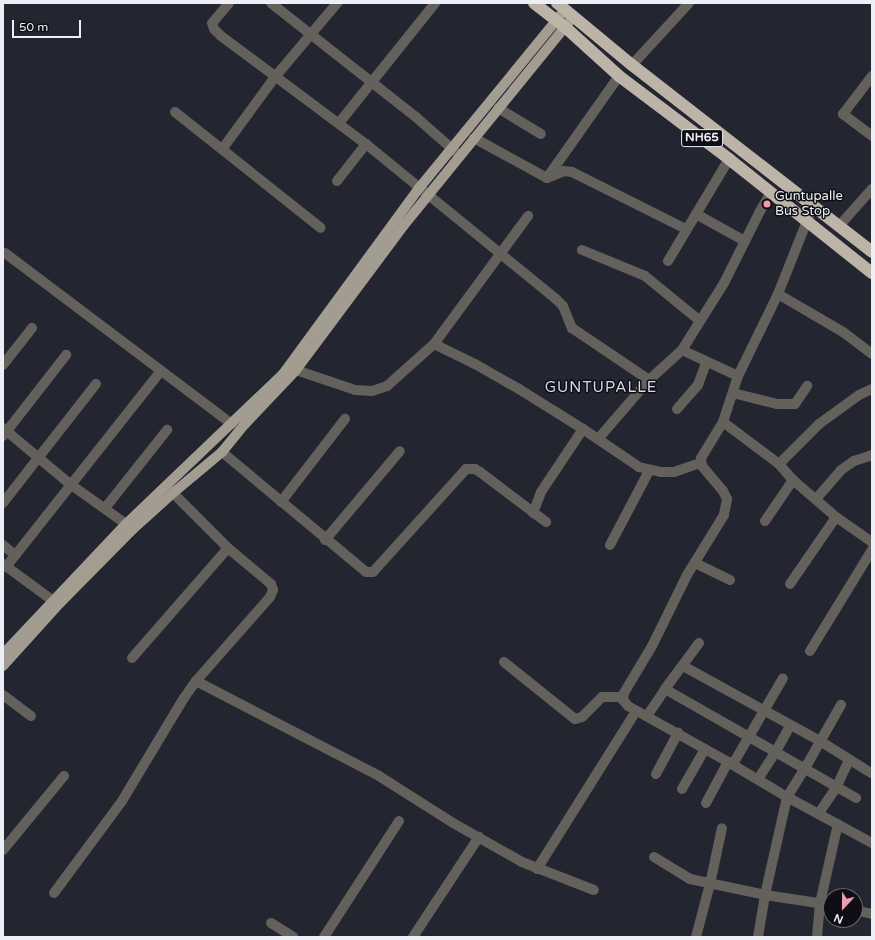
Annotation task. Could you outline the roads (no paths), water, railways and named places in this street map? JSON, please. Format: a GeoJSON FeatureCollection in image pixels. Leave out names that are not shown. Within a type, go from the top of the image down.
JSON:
{"type":"FeatureCollection","features":[{"type":"Feature","properties":{"kind":"highway","name":"NH65"},"geometry":{"type":"LineString","coordinates":[[534,3],[619,76],[729,159],[872,273]]}},
{"type":"Feature","properties":{"kind":"highway","name":"NH65"},"geometry":{"type":"LineString","coordinates":[[565,10],[872,252]]}},
{"type":"Feature","properties":{"kind":"main road"},"geometry":{"type":"LineString","coordinates":[[169,489],[222,452],[245,424],[296,370],[404,224],[498,108],[560,24],[565,10]]}},
{"type":"Feature","properties":{"kind":"main road"},"geometry":{"type":"LineString","coordinates":[[3,654],[52,600],[169,489],[290,366],[420,187],[560,24]]}},
{"type":"Feature","properties":{"kind":"main road"},"geometry":{"type":"LineString","coordinates":[[3,666],[129,526]]}},
{"type":"Feature","properties":{"kind":"street"},"geometry":{"type":"LineString","coordinates":[[229,3],[214,20],[212,26],[214,29],[275,77],[366,144],[556,299],[563,306],[572,328],[649,380]]}},
{"type":"Feature","properties":{"kind":"street"},"geometry":{"type":"LineString","coordinates":[[271,3],[373,82],[460,156]]}},
{"type":"Feature","properties":{"kind":"street"},"geometry":{"type":"LineString","coordinates":[[222,148],[275,77],[337,3]]}},
{"type":"Feature","properties":{"kind":"street"},"geometry":{"type":"LineString","coordinates":[[339,124],[435,3]]}},
{"type":"Feature","properties":{"kind":"street"},"geometry":{"type":"LineString","coordinates":[[632,64],[689,3]]}},
{"type":"Feature","properties":{"kind":"street"},"geometry":{"type":"LineString","coordinates":[[547,178],[619,76]]}},
{"type":"Feature","properties":{"kind":"street"},"geometry":{"type":"LineString","coordinates":[[872,76],[843,114],[872,136]]}},
{"type":"Feature","properties":{"kind":"street"},"geometry":{"type":"LineString","coordinates":[[498,108],[541,134]]}},
{"type":"Feature","properties":{"kind":"street"},"geometry":{"type":"LineString","coordinates":[[175,112],[321,228]]}},
{"type":"Feature","properties":{"kind":"street"},"geometry":{"type":"LineString","coordinates":[[474,138],[547,178]]}},
{"type":"Feature","properties":{"kind":"street"},"geometry":{"type":"LineString","coordinates":[[337,180],[366,144]]}},
{"type":"Feature","properties":{"kind":"street"},"geometry":{"type":"LineString","coordinates":[[668,261],[729,159]]}},
{"type":"Feature","properties":{"kind":"street"},"geometry":{"type":"LineString","coordinates":[[547,178],[564,171],[572,172],[686,229]]}},
{"type":"Feature","properties":{"kind":"street"},"geometry":{"type":"LineString","coordinates":[[839,226],[872,189]]}},
{"type":"Feature","properties":{"kind":"street"},"geometry":{"type":"LineString","coordinates":[[598,439],[649,380],[682,350],[724,283],[771,193]]}},
{"type":"Feature","properties":{"kind":"street"},"geometry":{"type":"LineString","coordinates":[[813,206],[808,222],[778,294],[738,376],[724,422],[701,458],[700,463],[704,470],[723,491],[727,499],[727,506],[719,525],[695,563],[652,646],[623,697],[625,703],[636,711],[678,733],[787,797],[872,843]]}},
{"type":"Feature","properties":{"kind":"street"},"geometry":{"type":"LineString","coordinates":[[696,214],[745,241]]}},
{"type":"Feature","properties":{"kind":"street"},"geometry":{"type":"LineString","coordinates":[[296,370],[355,390],[372,391],[387,386],[434,344],[528,216]]}},
{"type":"Feature","properties":{"kind":"street"},"geometry":{"type":"LineString","coordinates":[[582,250],[645,276],[700,321]]}},
{"type":"Feature","properties":{"kind":"street"},"geometry":{"type":"LineString","coordinates":[[5,253],[232,424]]}},
{"type":"Feature","properties":{"kind":"street"},"geometry":{"type":"LineString","coordinates":[[778,294],[843,332],[872,354]]}},
{"type":"Feature","properties":{"kind":"street"},"geometry":{"type":"LineString","coordinates":[[3,365],[32,328]]}},
{"type":"Feature","properties":{"kind":"street"},"geometry":{"type":"LineString","coordinates":[[434,344],[475,364],[506,382],[583,429],[628,461],[649,471],[674,472],[700,463]]}},
{"type":"Feature","properties":{"kind":"street"},"geometry":{"type":"LineString","coordinates":[[682,350],[706,363],[738,376]]}},
{"type":"Feature","properties":{"kind":"street"},"geometry":{"type":"LineString","coordinates":[[66,355],[4,432],[39,458],[70,484],[129,526]]}},
{"type":"Feature","properties":{"kind":"street"},"geometry":{"type":"LineString","coordinates":[[677,409],[698,385],[706,363]]}},
{"type":"Feature","properties":{"kind":"street"},"geometry":{"type":"LineString","coordinates":[[52,600],[5,566],[161,371]]}},
{"type":"Feature","properties":{"kind":"street"},"geometry":{"type":"LineString","coordinates":[[3,504],[96,384]]}},
{"type":"Feature","properties":{"kind":"street"},"geometry":{"type":"LineString","coordinates":[[733,393],[777,404],[795,404],[807,386]]}},
{"type":"Feature","properties":{"kind":"street"},"geometry":{"type":"LineString","coordinates":[[779,464],[819,424],[859,395],[872,389]]}},
{"type":"Feature","properties":{"kind":"street"},"geometry":{"type":"LineString","coordinates":[[281,502],[344,419]]}},
{"type":"Feature","properties":{"kind":"street"},"geometry":{"type":"LineString","coordinates":[[724,422],[779,464],[793,480],[836,517],[872,542]]}},
{"type":"Feature","properties":{"kind":"street"},"geometry":{"type":"LineString","coordinates":[[533,513],[542,492],[583,429]]}},
{"type":"Feature","properties":{"kind":"street"},"geometry":{"type":"LineString","coordinates":[[105,508],[167,430]]}},
{"type":"Feature","properties":{"kind":"street"},"geometry":{"type":"LineString","coordinates":[[222,452],[362,571],[370,573],[373,572],[462,472],[470,468],[480,472],[546,522]]}},
{"type":"Feature","properties":{"kind":"street"},"geometry":{"type":"LineString","coordinates":[[325,540],[400,452]]}},
{"type":"Feature","properties":{"kind":"street"},"geometry":{"type":"LineString","coordinates":[[816,499],[841,470],[854,461],[872,455]]}},
{"type":"Feature","properties":{"kind":"street"},"geometry":{"type":"LineString","coordinates":[[610,545],[649,471]]}},
{"type":"Feature","properties":{"kind":"street"},"geometry":{"type":"LineString","coordinates":[[765,521],[793,480]]}},
{"type":"Feature","properties":{"kind":"street"},"geometry":{"type":"LineString","coordinates":[[54,893],[122,801],[184,698],[196,681],[270,597],[273,590],[271,584],[228,548],[169,489]]}},
{"type":"Feature","properties":{"kind":"street"},"geometry":{"type":"LineString","coordinates":[[790,584],[836,517]]}},
{"type":"Feature","properties":{"kind":"street"},"geometry":{"type":"LineString","coordinates":[[3,545],[15,555]]}},
{"type":"Feature","properties":{"kind":"street"},"geometry":{"type":"LineString","coordinates":[[132,658],[228,548]]}},
{"type":"Feature","properties":{"kind":"street"},"geometry":{"type":"LineString","coordinates":[[810,651],[872,550]]}},
{"type":"Feature","properties":{"kind":"street"},"geometry":{"type":"LineString","coordinates":[[695,563],[730,580]]}},
{"type":"Feature","properties":{"kind":"street"},"geometry":{"type":"LineString","coordinates":[[647,716],[699,643]]}},
{"type":"Feature","properties":{"kind":"street"},"geometry":{"type":"LineString","coordinates":[[504,662],[575,719],[582,718],[598,699],[602,697],[623,697]]}},
{"type":"Feature","properties":{"kind":"street"},"geometry":{"type":"LineString","coordinates":[[683,666],[764,710],[790,726],[820,741],[871,772]]}},
{"type":"Feature","properties":{"kind":"street"},"geometry":{"type":"LineString","coordinates":[[706,803],[730,763],[749,736],[783,678]]}},
{"type":"Feature","properties":{"kind":"street"},"geometry":{"type":"LineString","coordinates":[[196,681],[379,776],[478,840],[537,869],[594,890]]}},
{"type":"Feature","properties":{"kind":"street"},"geometry":{"type":"LineString","coordinates":[[665,689],[749,736],[804,770],[856,798]]}},
{"type":"Feature","properties":{"kind":"street"},"geometry":{"type":"LineString","coordinates":[[3,695],[31,716]]}},
{"type":"Feature","properties":{"kind":"street"},"geometry":{"type":"LineString","coordinates":[[758,937],[765,895],[787,797],[841,706]]}},
{"type":"Feature","properties":{"kind":"street"},"geometry":{"type":"LineString","coordinates":[[537,869],[636,711]]}},
{"type":"Feature","properties":{"kind":"street"},"geometry":{"type":"LineString","coordinates":[[758,779],[790,726]]}},
{"type":"Feature","properties":{"kind":"street"},"geometry":{"type":"LineString","coordinates":[[656,774],[678,733]]}},
{"type":"Feature","properties":{"kind":"street"},"geometry":{"type":"LineString","coordinates":[[682,788],[705,750]]}},
{"type":"Feature","properties":{"kind":"street"},"geometry":{"type":"LineString","coordinates":[[819,813],[836,788],[849,760]]}},
{"type":"Feature","properties":{"kind":"street"},"geometry":{"type":"LineString","coordinates":[[3,850],[64,776]]}},
{"type":"Feature","properties":{"kind":"street"},"geometry":{"type":"LineString","coordinates":[[324,937],[399,821]]}},
{"type":"Feature","properties":{"kind":"street"},"geometry":{"type":"LineString","coordinates":[[817,937],[820,903],[838,824]]}},
{"type":"Feature","properties":{"kind":"street"},"geometry":{"type":"LineString","coordinates":[[696,937],[710,884],[722,828]]}},
{"type":"Feature","properties":{"kind":"street"},"geometry":{"type":"LineString","coordinates":[[413,937],[478,840]]}},
{"type":"Feature","properties":{"kind":"street"},"geometry":{"type":"LineString","coordinates":[[654,857],[684,876],[710,884],[765,895],[823,904]]}},
{"type":"Feature","properties":{"kind":"street"},"geometry":{"type":"LineString","coordinates":[[271,923],[293,937]]}},
{"type":"Feature","properties":{"kind":"place","name":"Guntupalle Bus Stop"},"geometry":{"type":"Point","coordinates":[767,204]}},
{"type":"Feature","properties":{"kind":"district","name":"GUNTUPALLE"},"geometry":{"type":"Point","coordinates":[601,388]}}]}
